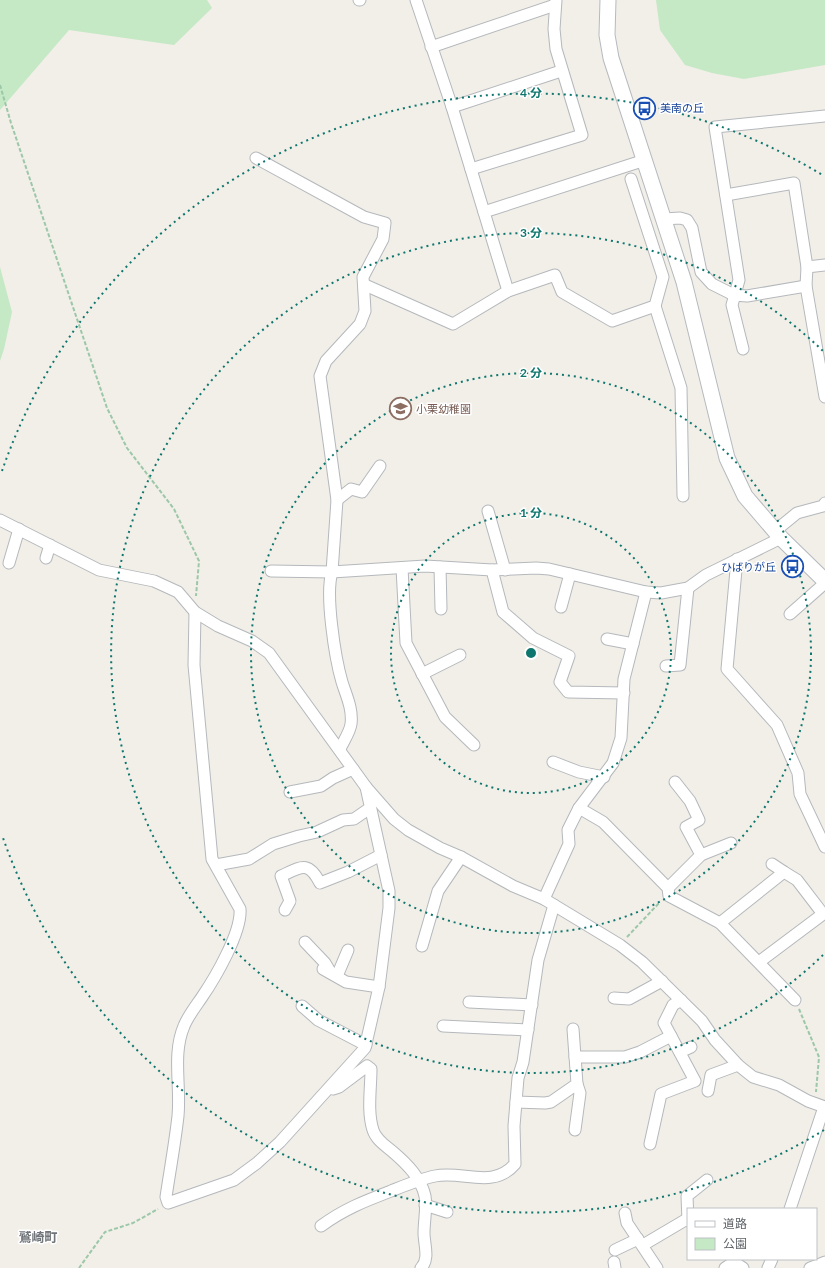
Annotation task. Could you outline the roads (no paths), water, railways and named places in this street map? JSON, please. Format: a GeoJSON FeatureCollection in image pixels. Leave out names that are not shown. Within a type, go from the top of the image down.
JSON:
{"type":"FeatureCollection","features":[{"type":"Feature","properties":{"kind":"street"},"geometry":{"type":"LineString","coordinates":[[416,0],[452,107],[508,291]]}},
{"type":"Feature","properties":{"kind":"street"},"geometry":{"type":"LineString","coordinates":[[608,0],[607,35],[611,58],[684,282],[728,458],[745,496],[778,534],[825,582],[790,614]]}},
{"type":"Feature","properties":{"kind":"street"},"geometry":{"type":"LineString","coordinates":[[431,46],[555,2],[554,29],[561,71],[582,135],[471,169]]}},
{"type":"Feature","properties":{"kind":"street"},"geometry":{"type":"LineString","coordinates":[[452,107],[561,71]]}},
{"type":"Feature","properties":{"kind":"street"},"geometry":{"type":"LineString","coordinates":[[743,349],[732,306],[739,280],[715,127],[825,116]]}},
{"type":"Feature","properties":{"kind":"street"},"geometry":{"type":"LineString","coordinates":[[256,158],[364,217],[385,223],[383,239],[363,277],[365,285],[365,311],[360,324],[326,362],[320,376],[337,500],[332,572],[328,582],[335,646],[342,681],[350,708],[351,725],[340,749]]}},
{"type":"Feature","properties":{"kind":"street"},"geometry":{"type":"LineString","coordinates":[[484,212],[645,160]]}},
{"type":"Feature","properties":{"kind":"street"},"geometry":{"type":"LineString","coordinates":[[631,179],[664,277],[655,306],[681,388],[683,496]]}},
{"type":"Feature","properties":{"kind":"street"},"geometry":{"type":"LineString","coordinates":[[726,195],[794,183],[807,267],[806,286],[820,341],[825,397]]}},
{"type":"Feature","properties":{"kind":"street"},"geometry":{"type":"LineString","coordinates":[[664,219],[680,218],[687,220],[692,228],[700,272],[712,284],[734,295],[747,296],[806,286]]}},
{"type":"Feature","properties":{"kind":"street"},"geometry":{"type":"LineString","coordinates":[[807,267],[825,265]]}},
{"type":"Feature","properties":{"kind":"street"},"geometry":{"type":"LineString","coordinates":[[365,285],[453,324],[508,291],[555,275],[562,292],[612,321],[655,306]]}},
{"type":"Feature","properties":{"kind":"street"},"geometry":{"type":"LineString","coordinates":[[337,500],[351,489],[362,492],[380,466]]}},
{"type":"Feature","properties":{"kind":"street"},"geometry":{"type":"LineString","coordinates":[[271,571],[332,572],[440,567],[492,570],[536,568],[570,574],[646,592],[661,593],[688,588],[706,575],[737,559],[778,534],[797,513],[823,506],[825,503]]}},
{"type":"Feature","properties":{"kind":"street"},"geometry":{"type":"LineString","coordinates":[[488,511],[506,570]]}},
{"type":"Feature","properties":{"kind":"street"},"geometry":{"type":"LineString","coordinates":[[0,520],[99,570],[154,581],[178,592],[195,612],[218,626],[252,641],[269,653],[340,749],[366,787],[394,819],[408,830],[440,848],[461,857],[514,886],[549,902],[620,945],[642,962],[702,1021],[715,1040],[738,1065],[753,1076],[779,1085],[821,1106],[790,1208]]}},
{"type":"Feature","properties":{"kind":"street"},"geometry":{"type":"LineString","coordinates":[[9,563],[19,529]]}},
{"type":"Feature","properties":{"kind":"street"},"geometry":{"type":"LineString","coordinates":[[46,558],[50,545]]}},
{"type":"Feature","properties":{"kind":"street"},"geometry":{"type":"LineString","coordinates":[[737,559],[727,669],[777,725],[798,773],[800,794],[825,848]]}},
{"type":"Feature","properties":{"kind":"street"},"geometry":{"type":"LineString","coordinates":[[440,567],[441,609]]}},
{"type":"Feature","properties":{"kind":"street"},"geometry":{"type":"LineString","coordinates":[[402,568],[406,643],[445,717],[474,745]]}},
{"type":"Feature","properties":{"kind":"street"},"geometry":{"type":"LineString","coordinates":[[492,570],[503,612],[533,638],[569,656],[560,682],[568,692],[624,693]]}},
{"type":"Feature","properties":{"kind":"street"},"geometry":{"type":"LineString","coordinates":[[561,607],[570,574]]}},
{"type":"Feature","properties":{"kind":"street"},"geometry":{"type":"LineString","coordinates":[[666,666],[680,665],[688,588]]}},
{"type":"Feature","properties":{"kind":"street"},"geometry":{"type":"LineString","coordinates":[[321,1226],[350,1206],[419,1180],[437,1176],[493,1178],[508,1173],[515,1164],[514,1126],[518,1078],[523,1062],[538,960],[549,902],[569,844],[568,830],[579,808],[604,777],[613,763],[621,738],[624,679],[646,592]]}},
{"type":"Feature","properties":{"kind":"street"},"geometry":{"type":"LineString","coordinates":[[195,612],[194,665],[212,859],[240,909],[241,918],[227,953],[210,986],[184,1024],[179,1038],[177,1050],[179,1092],[178,1116],[166,1197],[168,1203],[234,1180],[280,1142],[327,1091],[366,1045],[379,987],[389,908],[389,891],[366,787]]}},
{"type":"Feature","properties":{"kind":"street"},"geometry":{"type":"LineString","coordinates":[[607,639],[633,644]]}},
{"type":"Feature","properties":{"kind":"street"},"geometry":{"type":"LineString","coordinates":[[422,674],[460,655]]}},
{"type":"Feature","properties":{"kind":"street"},"geometry":{"type":"LineString","coordinates":[[553,762],[579,772],[604,777]]}},
{"type":"Feature","properties":{"kind":"street"},"geometry":{"type":"LineString","coordinates":[[290,792],[321,786],[333,778],[353,769]]}},
{"type":"Feature","properties":{"kind":"street"},"geometry":{"type":"LineString","coordinates":[[675,782],[690,801],[699,820],[686,827],[701,855]]}},
{"type":"Feature","properties":{"kind":"street"},"geometry":{"type":"LineString","coordinates":[[216,865],[249,859],[273,844],[317,832],[343,820],[354,819],[370,808]]}},
{"type":"Feature","properties":{"kind":"street"},"geometry":{"type":"LineString","coordinates":[[579,808],[603,822],[668,892],[720,923],[795,1000]]}},
{"type":"Feature","properties":{"kind":"street"},"geometry":{"type":"LineString","coordinates":[[668,892],[701,855],[731,843]]}},
{"type":"Feature","properties":{"kind":"street"},"geometry":{"type":"LineString","coordinates":[[285,910],[290,901],[280,876],[302,866],[308,867],[315,873],[320,884],[381,855]]}},
{"type":"Feature","properties":{"kind":"street"},"geometry":{"type":"LineString","coordinates":[[422,946],[438,891],[461,857]]}},
{"type":"Feature","properties":{"kind":"street"},"geometry":{"type":"LineString","coordinates":[[759,962],[823,914],[796,880],[772,864]]}},
{"type":"Feature","properties":{"kind":"street"},"geometry":{"type":"LineString","coordinates":[[720,923],[784,872]]}},
{"type":"Feature","properties":{"kind":"street"},"geometry":{"type":"LineString","coordinates":[[305,942],[325,963],[330,973],[346,982],[379,987]]}},
{"type":"Feature","properties":{"kind":"street"},"geometry":{"type":"LineString","coordinates":[[330,973],[348,950]]}},
{"type":"Feature","properties":{"kind":"street"},"geometry":{"type":"LineString","coordinates":[[614,998],[629,999],[662,981]]}},
{"type":"Feature","properties":{"kind":"street"},"geometry":{"type":"LineString","coordinates":[[650,1144],[660,1094],[695,1081],[664,1023],[673,1004],[681,1000]]}},
{"type":"Feature","properties":{"kind":"street"},"geometry":{"type":"LineString","coordinates":[[469,1002],[532,1005]]}},
{"type":"Feature","properties":{"kind":"street"},"geometry":{"type":"LineString","coordinates":[[302,1006],[318,1020],[366,1045]]}},
{"type":"Feature","properties":{"kind":"street"},"geometry":{"type":"LineString","coordinates":[[443,1026],[528,1030]]}},
{"type":"Feature","properties":{"kind":"street"},"geometry":{"type":"LineString","coordinates":[[573,1029],[577,1084],[580,1093],[575,1130]]}},
{"type":"Feature","properties":{"kind":"street"},"geometry":{"type":"LineString","coordinates":[[575,1057],[625,1057],[640,1052],[671,1036]]}},
{"type":"Feature","properties":{"kind":"street"},"geometry":{"type":"LineString","coordinates":[[680,1052],[691,1047]]}},
{"type":"Feature","properties":{"kind":"street"},"geometry":{"type":"LineString","coordinates":[[708,1091],[711,1075],[738,1065]]}},
{"type":"Feature","properties":{"kind":"street"},"geometry":{"type":"LineString","coordinates":[[327,1091],[339,1087],[367,1066],[371,1069],[371,1119],[373,1131],[377,1138],[404,1161],[419,1180],[425,1197],[424,1234],[426,1252],[424,1267]]}},
{"type":"Feature","properties":{"kind":"street"},"geometry":{"type":"LineString","coordinates":[[516,1102],[545,1104],[551,1102],[577,1084]]}},
{"type":"Feature","properties":{"kind":"street"},"geometry":{"type":"LineString","coordinates":[[688,1208],[688,1196],[707,1180]]}},
{"type":"Feature","properties":{"kind":"street"},"geometry":{"type":"LineString","coordinates":[[425,1205],[447,1212]]}},
{"type":"Feature","properties":{"kind":"street"},"geometry":{"type":"LineString","coordinates":[[625,1213],[627,1223],[657,1268]]}},
{"type":"Feature","properties":{"kind":"street"},"geometry":{"type":"LineString","coordinates":[[615,1250],[641,1242],[687,1220]]}},
{"type":"Feature","properties":{"kind":"street"},"geometry":{"type":"LineString","coordinates":[[810,1268],[825,1262]]}},
{"type":"Feature","properties":{"kind":"street"},"geometry":{"type":"LineString","coordinates":[[729,1263],[744,1268]]}},
{"type":"Feature","properties":{"kind":"place","name":"美南の丘"},"geometry":{"type":"Point","coordinates":[645,108]}},
{"type":"Feature","properties":{"kind":"place","name":"小栗幼稚園"},"geometry":{"type":"Point","coordinates":[401,409]}},
{"type":"Feature","properties":{"kind":"place","name":"ひばりが丘"},"geometry":{"type":"Point","coordinates":[792,567]}},
{"type":"Feature","properties":{"kind":"district","name":"鷲崎町"},"geometry":{"type":"Point","coordinates":[38,1237]}}]}
